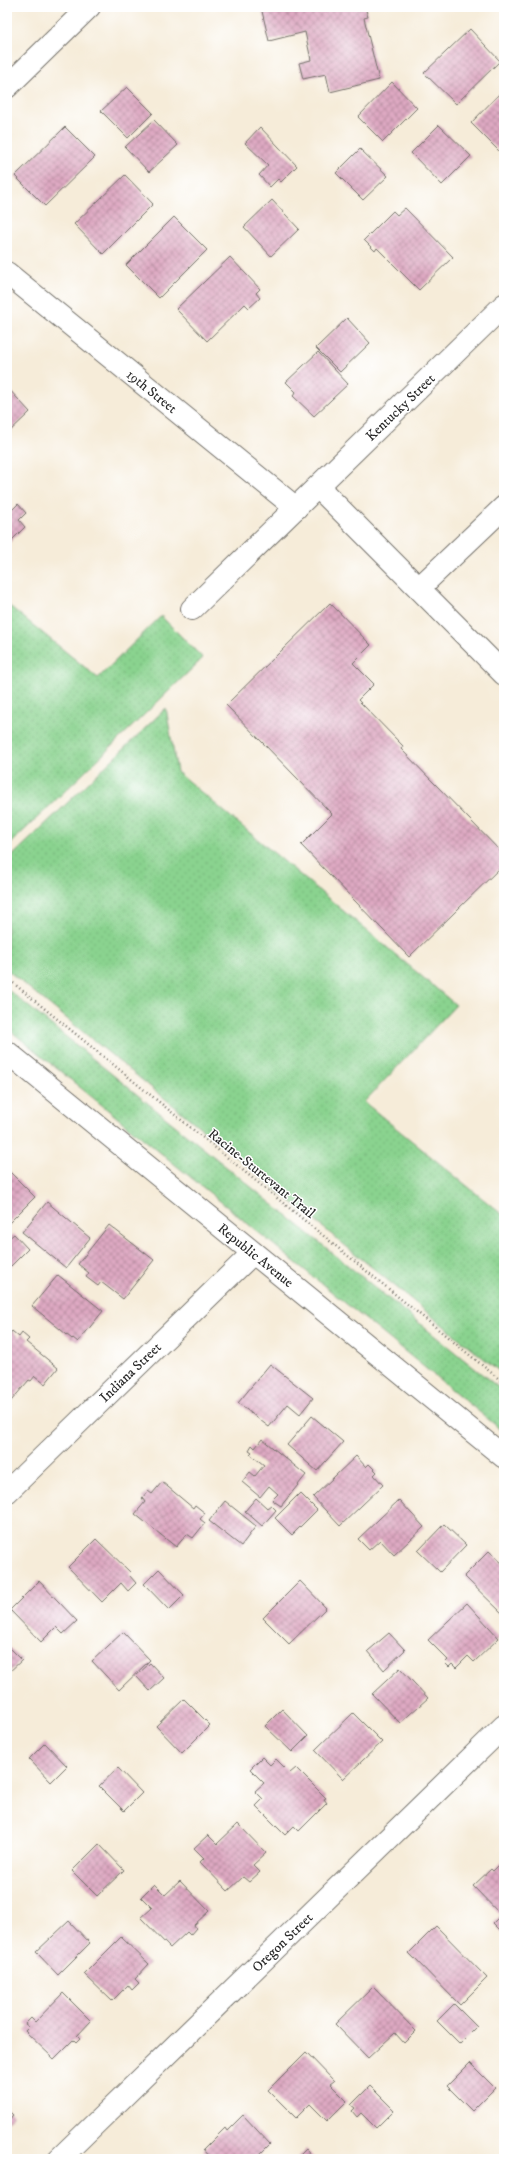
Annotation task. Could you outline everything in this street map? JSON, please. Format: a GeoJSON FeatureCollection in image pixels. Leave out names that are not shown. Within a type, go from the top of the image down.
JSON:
{"type":"FeatureCollection","features":[{"type":"Feature","properties":{"kind":"street"},"geometry":{"type":"LineString","coordinates":[[7,87],[89,7]]}},
{"type":"Feature","properties":{"kind":"street","name":"19th Street"},"geometry":{"type":"LineString","coordinates":[[7,273],[296,508]]}},
{"type":"Feature","properties":{"kind":"street","name":"Kentucky Street"},"geometry":{"type":"LineString","coordinates":[[192,609],[504,305]]}},
{"type":"Feature","properties":{"kind":"street"},"geometry":{"type":"LineString","coordinates":[[318,487],[504,674]]}},
{"type":"Feature","properties":{"kind":"street"},"geometry":{"type":"LineString","coordinates":[[419,588],[504,507]]}},
{"type":"Feature","properties":{"kind":"street","name":"Republic Avenue"},"geometry":{"type":"LineString","coordinates":[[7,1052],[504,1457]]}},
{"type":"Feature","properties":{"kind":"street","name":"Indiana Street"},"geometry":{"type":"LineString","coordinates":[[7,1492],[253,1253]]}},
{"type":"Feature","properties":{"kind":"street","name":"Oregon Street"},"geometry":{"type":"LineString","coordinates":[[59,2159],[504,1726]]}},
{"type":"Feature","properties":{"kind":"path","name":"Racine-Sturtevant Trail"},"geometry":{"type":"LineString","coordinates":[[7,978],[504,1383]]}},
{"type":"Feature","properties":{"kind":"green space"},"geometry":{"type":"Polygon","coordinates":[[[7,604],[98,678],[161,616],[203,658],[7,847],[7,604]]]}},
{"type":"Feature","properties":{"kind":"green space"},"geometry":{"type":"Polygon","coordinates":[[[166,708],[177,772],[456,1005],[364,1102],[504,1216],[504,1375],[7,970],[7,861],[166,708]]]}},
{"type":"Feature","properties":{"kind":"green space"},"geometry":{"type":"Polygon","coordinates":[[[7,989],[504,1392],[504,1432],[7,1028],[7,989]]]}},
{"type":"Feature","properties":{"kind":"building"},"geometry":{"type":"Polygon","coordinates":[[[261,7],[365,7],[368,17],[364,18],[379,80],[330,92],[326,74],[303,79],[299,63],[311,60],[305,32],[269,41],[261,7]]]}},
{"type":"Feature","properties":{"kind":"building"},"geometry":{"type":"Polygon","coordinates":[[[470,29],[500,61],[456,104],[424,73],[470,29]]]}},
{"type":"Feature","properties":{"kind":"building"},"geometry":{"type":"Polygon","coordinates":[[[392,82],[417,108],[383,142],[358,117],[392,82]]]}},
{"type":"Feature","properties":{"kind":"building"},"geometry":{"type":"Polygon","coordinates":[[[127,87],[153,113],[128,138],[101,111],[127,87]]]}},
{"type":"Feature","properties":{"kind":"building"},"geometry":{"type":"Polygon","coordinates":[[[504,89],[504,154],[503,155],[471,123],[504,89]]]}},
{"type":"Feature","properties":{"kind":"building"},"geometry":{"type":"Polygon","coordinates":[[[154,120],[178,145],[149,172],[125,147],[154,120]]]}},
{"type":"Feature","properties":{"kind":"building"},"geometry":{"type":"Polygon","coordinates":[[[439,125],[471,156],[442,185],[411,153],[439,125]]]}},
{"type":"Feature","properties":{"kind":"building"},"geometry":{"type":"Polygon","coordinates":[[[65,127],[95,157],[45,206],[15,176],[65,127]]]}},
{"type":"Feature","properties":{"kind":"building"},"geometry":{"type":"Polygon","coordinates":[[[260,127],[297,166],[281,182],[278,179],[270,187],[259,175],[268,165],[245,143],[260,127]]]}},
{"type":"Feature","properties":{"kind":"building"},"geometry":{"type":"Polygon","coordinates":[[[360,149],[388,176],[363,200],[336,173],[360,149]]]}},
{"type":"Feature","properties":{"kind":"building"},"geometry":{"type":"Polygon","coordinates":[[[125,175],[153,204],[103,254],[74,224],[125,175]]]}},
{"type":"Feature","properties":{"kind":"building"},"geometry":{"type":"Polygon","coordinates":[[[272,200],[299,229],[271,256],[244,227],[272,200]]]}},
{"type":"Feature","properties":{"kind":"building"},"geometry":{"type":"Polygon","coordinates":[[[405,208],[453,257],[419,290],[377,248],[375,251],[364,240],[393,211],[397,215],[405,208]]]}},
{"type":"Feature","properties":{"kind":"building"},"geometry":{"type":"Polygon","coordinates":[[[174,217],[207,250],[159,298],[126,265],[174,217]]]}},
{"type":"Feature","properties":{"kind":"building"},"geometry":{"type":"Polygon","coordinates":[[[230,257],[260,289],[256,293],[260,298],[249,308],[245,304],[207,341],[176,309],[230,257]]]}},
{"type":"Feature","properties":{"kind":"building"},"geometry":{"type":"Polygon","coordinates":[[[347,318],[370,343],[340,372],[316,348],[347,318]]]}},
{"type":"Feature","properties":{"kind":"building"},"geometry":{"type":"Polygon","coordinates":[[[318,352],[348,384],[314,416],[293,396],[296,392],[286,382],[318,352]]]}},
{"type":"Feature","properties":{"kind":"building"},"geometry":{"type":"Polygon","coordinates":[[[7,387],[30,412],[7,434],[7,387]]]}},
{"type":"Feature","properties":{"kind":"building"},"geometry":{"type":"Polygon","coordinates":[[[18,504],[26,513],[19,520],[25,527],[7,545],[7,507],[11,511],[18,504]]]}},
{"type":"Feature","properties":{"kind":"building"},"geometry":{"type":"Polygon","coordinates":[[[330,603],[371,645],[353,663],[374,684],[358,700],[403,746],[401,749],[504,855],[504,864],[409,957],[301,845],[332,814],[226,705],[330,603]]]}},
{"type":"Feature","properties":{"kind":"building"},"geometry":{"type":"Polygon","coordinates":[[[8,1170],[35,1197],[7,1225],[7,1171],[8,1170]]]}},
{"type":"Feature","properties":{"kind":"building"},"geometry":{"type":"Polygon","coordinates":[[[47,1202],[90,1238],[66,1268],[22,1232],[47,1202]]]}},
{"type":"Feature","properties":{"kind":"building"},"geometry":{"type":"Polygon","coordinates":[[[109,1225],[154,1260],[123,1299],[101,1282],[98,1286],[86,1277],[89,1273],[78,1264],[109,1225]]]}},
{"type":"Feature","properties":{"kind":"building"},"geometry":{"type":"Polygon","coordinates":[[[14,1234],[28,1249],[11,1266],[7,1262],[7,1240],[14,1234]]]}},
{"type":"Feature","properties":{"kind":"building"},"geometry":{"type":"Polygon","coordinates":[[[58,1275],[103,1311],[78,1342],[73,1338],[72,1339],[32,1306],[58,1275]]]}},
{"type":"Feature","properties":{"kind":"building"},"geometry":{"type":"Polygon","coordinates":[[[12,1331],[19,1337],[22,1333],[29,1339],[26,1342],[58,1368],[45,1384],[35,1376],[31,1381],[29,1380],[11,1401],[7,1398],[7,1337],[12,1331]]]}},
{"type":"Feature","properties":{"kind":"building"},"geometry":{"type":"Polygon","coordinates":[[[270,1364],[313,1398],[300,1414],[288,1404],[269,1427],[238,1403],[270,1364]]]}},
{"type":"Feature","properties":{"kind":"building"},"geometry":{"type":"Polygon","coordinates":[[[312,1416],[343,1442],[317,1471],[287,1445],[312,1416]]]}},
{"type":"Feature","properties":{"kind":"building"},"geometry":{"type":"Polygon","coordinates":[[[262,1439],[306,1475],[281,1506],[272,1500],[278,1494],[269,1486],[260,1497],[242,1482],[250,1472],[255,1476],[264,1465],[250,1454],[252,1452],[249,1450],[252,1445],[255,1448],[262,1439]]]}},
{"type":"Feature","properties":{"kind":"building"},"geometry":{"type":"Polygon","coordinates":[[[356,1456],[366,1467],[369,1464],[377,1472],[374,1475],[383,1485],[340,1526],[313,1497],[356,1456]]]}},
{"type":"Feature","properties":{"kind":"building"},"geometry":{"type":"Polygon","coordinates":[[[162,1482],[193,1508],[195,1505],[205,1513],[200,1519],[205,1523],[193,1538],[187,1534],[176,1547],[135,1514],[145,1502],[142,1498],[148,1491],[152,1494],[162,1482]]]}},
{"type":"Feature","properties":{"kind":"building"},"geometry":{"type":"Polygon","coordinates":[[[300,1493],[317,1510],[292,1535],[275,1518],[300,1493]]]}},
{"type":"Feature","properties":{"kind":"building"},"geometry":{"type":"Polygon","coordinates":[[[256,1498],[267,1508],[271,1505],[276,1510],[262,1526],[245,1511],[256,1498]]]}},
{"type":"Feature","properties":{"kind":"building"},"geometry":{"type":"Polygon","coordinates":[[[399,1500],[424,1527],[394,1555],[380,1540],[369,1550],[358,1539],[399,1500]]]}},
{"type":"Feature","properties":{"kind":"building"},"geometry":{"type":"Polygon","coordinates":[[[225,1501],[256,1526],[241,1546],[209,1521],[225,1501]]]}},
{"type":"Feature","properties":{"kind":"building"},"geometry":{"type":"Polygon","coordinates":[[[444,1524],[466,1545],[440,1572],[418,1551],[444,1524]]]}},
{"type":"Feature","properties":{"kind":"building"},"geometry":{"type":"Polygon","coordinates":[[[96,1539],[131,1573],[129,1575],[136,1583],[128,1591],[121,1583],[102,1602],[68,1567],[96,1539]]]}},
{"type":"Feature","properties":{"kind":"building"},"geometry":{"type":"Polygon","coordinates":[[[489,1551],[504,1565],[504,1615],[464,1576],[489,1551]]]}},
{"type":"Feature","properties":{"kind":"building"},"geometry":{"type":"Polygon","coordinates":[[[159,1569],[184,1595],[169,1610],[144,1584],[159,1569]]]}},
{"type":"Feature","properties":{"kind":"building"},"geometry":{"type":"Polygon","coordinates":[[[39,1581],[77,1621],[63,1634],[56,1627],[41,1642],[10,1610],[39,1581]]]}},
{"type":"Feature","properties":{"kind":"building"},"geometry":{"type":"Polygon","coordinates":[[[300,1581],[326,1608],[289,1644],[263,1618],[300,1581]]]}},
{"type":"Feature","properties":{"kind":"building"},"geometry":{"type":"Polygon","coordinates":[[[467,1603],[499,1638],[474,1662],[468,1656],[456,1668],[452,1664],[449,1667],[445,1663],[448,1660],[428,1640],[467,1603]]]}},
{"type":"Feature","properties":{"kind":"building"},"geometry":{"type":"Polygon","coordinates":[[[123,1632],[150,1660],[119,1690],[92,1661],[123,1632]]]}},
{"type":"Feature","properties":{"kind":"building"},"geometry":{"type":"Polygon","coordinates":[[[389,1633],[405,1650],[384,1670],[368,1651],[389,1633]]]}},
{"type":"Feature","properties":{"kind":"building"},"geometry":{"type":"Polygon","coordinates":[[[7,1645],[22,1660],[7,1674],[7,1645]]]}},
{"type":"Feature","properties":{"kind":"building"},"geometry":{"type":"Polygon","coordinates":[[[150,1663],[164,1678],[150,1691],[136,1676],[150,1663]]]}},
{"type":"Feature","properties":{"kind":"building"},"geometry":{"type":"Polygon","coordinates":[[[400,1668],[428,1698],[400,1723],[372,1694],[400,1668]]]}},
{"type":"Feature","properties":{"kind":"building"},"geometry":{"type":"Polygon","coordinates":[[[184,1699],[210,1725],[182,1753],[156,1726],[184,1699]]]}},
{"type":"Feature","properties":{"kind":"building"},"geometry":{"type":"Polygon","coordinates":[[[282,1709],[308,1736],[292,1752],[265,1726],[282,1709]]]}},
{"type":"Feature","properties":{"kind":"building"},"geometry":{"type":"Polygon","coordinates":[[[353,1713],[382,1742],[343,1779],[315,1750],[353,1713]]]}},
{"type":"Feature","properties":{"kind":"building"},"geometry":{"type":"Polygon","coordinates":[[[45,1743],[67,1766],[51,1782],[29,1759],[45,1743]]]}},
{"type":"Feature","properties":{"kind":"building"},"geometry":{"type":"Polygon","coordinates":[[[262,1757],[270,1765],[276,1759],[290,1773],[296,1768],[326,1798],[324,1799],[327,1803],[299,1831],[294,1826],[285,1835],[256,1806],[263,1799],[255,1791],[264,1783],[250,1769],[262,1757]]]}},
{"type":"Feature","properties":{"kind":"building"},"geometry":{"type":"Polygon","coordinates":[[[118,1768],[142,1793],[124,1811],[99,1786],[118,1768]]]}},
{"type":"Feature","properties":{"kind":"building"},"geometry":{"type":"Polygon","coordinates":[[[238,1824],[266,1853],[253,1865],[260,1872],[249,1882],[243,1877],[228,1891],[200,1862],[204,1858],[194,1848],[208,1835],[217,1844],[238,1824]]]}},
{"type":"Feature","properties":{"kind":"building"},"geometry":{"type":"Polygon","coordinates":[[[99,1844],[124,1870],[97,1896],[72,1871],[99,1844]]]}},
{"type":"Feature","properties":{"kind":"building"},"geometry":{"type":"Polygon","coordinates":[[[502,1862],[504,1865],[504,1934],[493,1923],[501,1915],[473,1886],[491,1869],[493,1871],[502,1862]]]}},
{"type":"Feature","properties":{"kind":"building"},"geometry":{"type":"Polygon","coordinates":[[[180,1881],[209,1911],[194,1925],[196,1928],[190,1935],[187,1932],[170,1948],[141,1918],[152,1908],[141,1897],[154,1884],[165,1895],[180,1881]]]}},
{"type":"Feature","properties":{"kind":"building"},"geometry":{"type":"Polygon","coordinates":[[[69,1921],[90,1943],[58,1975],[36,1952],[69,1921]]]}},
{"type":"Feature","properties":{"kind":"building"},"geometry":{"type":"Polygon","coordinates":[[[436,1926],[487,1978],[460,2005],[409,1953],[436,1926]]]}},
{"type":"Feature","properties":{"kind":"building"},"geometry":{"type":"Polygon","coordinates":[[[121,1937],[149,1964],[135,1979],[139,1983],[132,1990],[128,1985],[112,2001],[84,1974],[121,1937]]]}},
{"type":"Feature","properties":{"kind":"building"},"geometry":{"type":"Polygon","coordinates":[[[373,1987],[416,2031],[404,2043],[395,2033],[368,2058],[335,2024],[373,1987]]]}},
{"type":"Feature","properties":{"kind":"building"},"geometry":{"type":"Polygon","coordinates":[[[63,1993],[91,2021],[77,2036],[80,2039],[76,2043],[73,2040],[54,2059],[25,2031],[29,2027],[25,2024],[31,2018],[35,2022],[63,1993]]]}},
{"type":"Feature","properties":{"kind":"building"},"geometry":{"type":"Polygon","coordinates":[[[454,2004],[477,2027],[460,2044],[437,2021],[454,2004]]]}},
{"type":"Feature","properties":{"kind":"building"},"geometry":{"type":"Polygon","coordinates":[[[306,2052],[334,2081],[330,2084],[347,2101],[327,2121],[310,2104],[296,2118],[268,2090],[306,2052]]]}},
{"type":"Feature","properties":{"kind":"building"},"geometry":{"type":"Polygon","coordinates":[[[470,2063],[495,2088],[472,2111],[447,2086],[470,2063]]]}},
{"type":"Feature","properties":{"kind":"building"},"geometry":{"type":"Polygon","coordinates":[[[370,2086],[394,2110],[376,2128],[361,2113],[357,2117],[352,2111],[355,2108],[351,2105],[370,2086]]]}},
{"type":"Feature","properties":{"kind":"building"},"geometry":{"type":"Polygon","coordinates":[[[7,2109],[13,2115],[7,2122],[7,2109]]]}},
{"type":"Feature","properties":{"kind":"building"},"geometry":{"type":"Polygon","coordinates":[[[243,2115],[270,2144],[255,2159],[211,2159],[203,2150],[225,2128],[227,2131],[243,2115]]]}},
{"type":"Feature","properties":{"kind":"building"},"geometry":{"type":"Polygon","coordinates":[[[306,2149],[315,2159],[296,2159],[306,2149]]]}}]}
